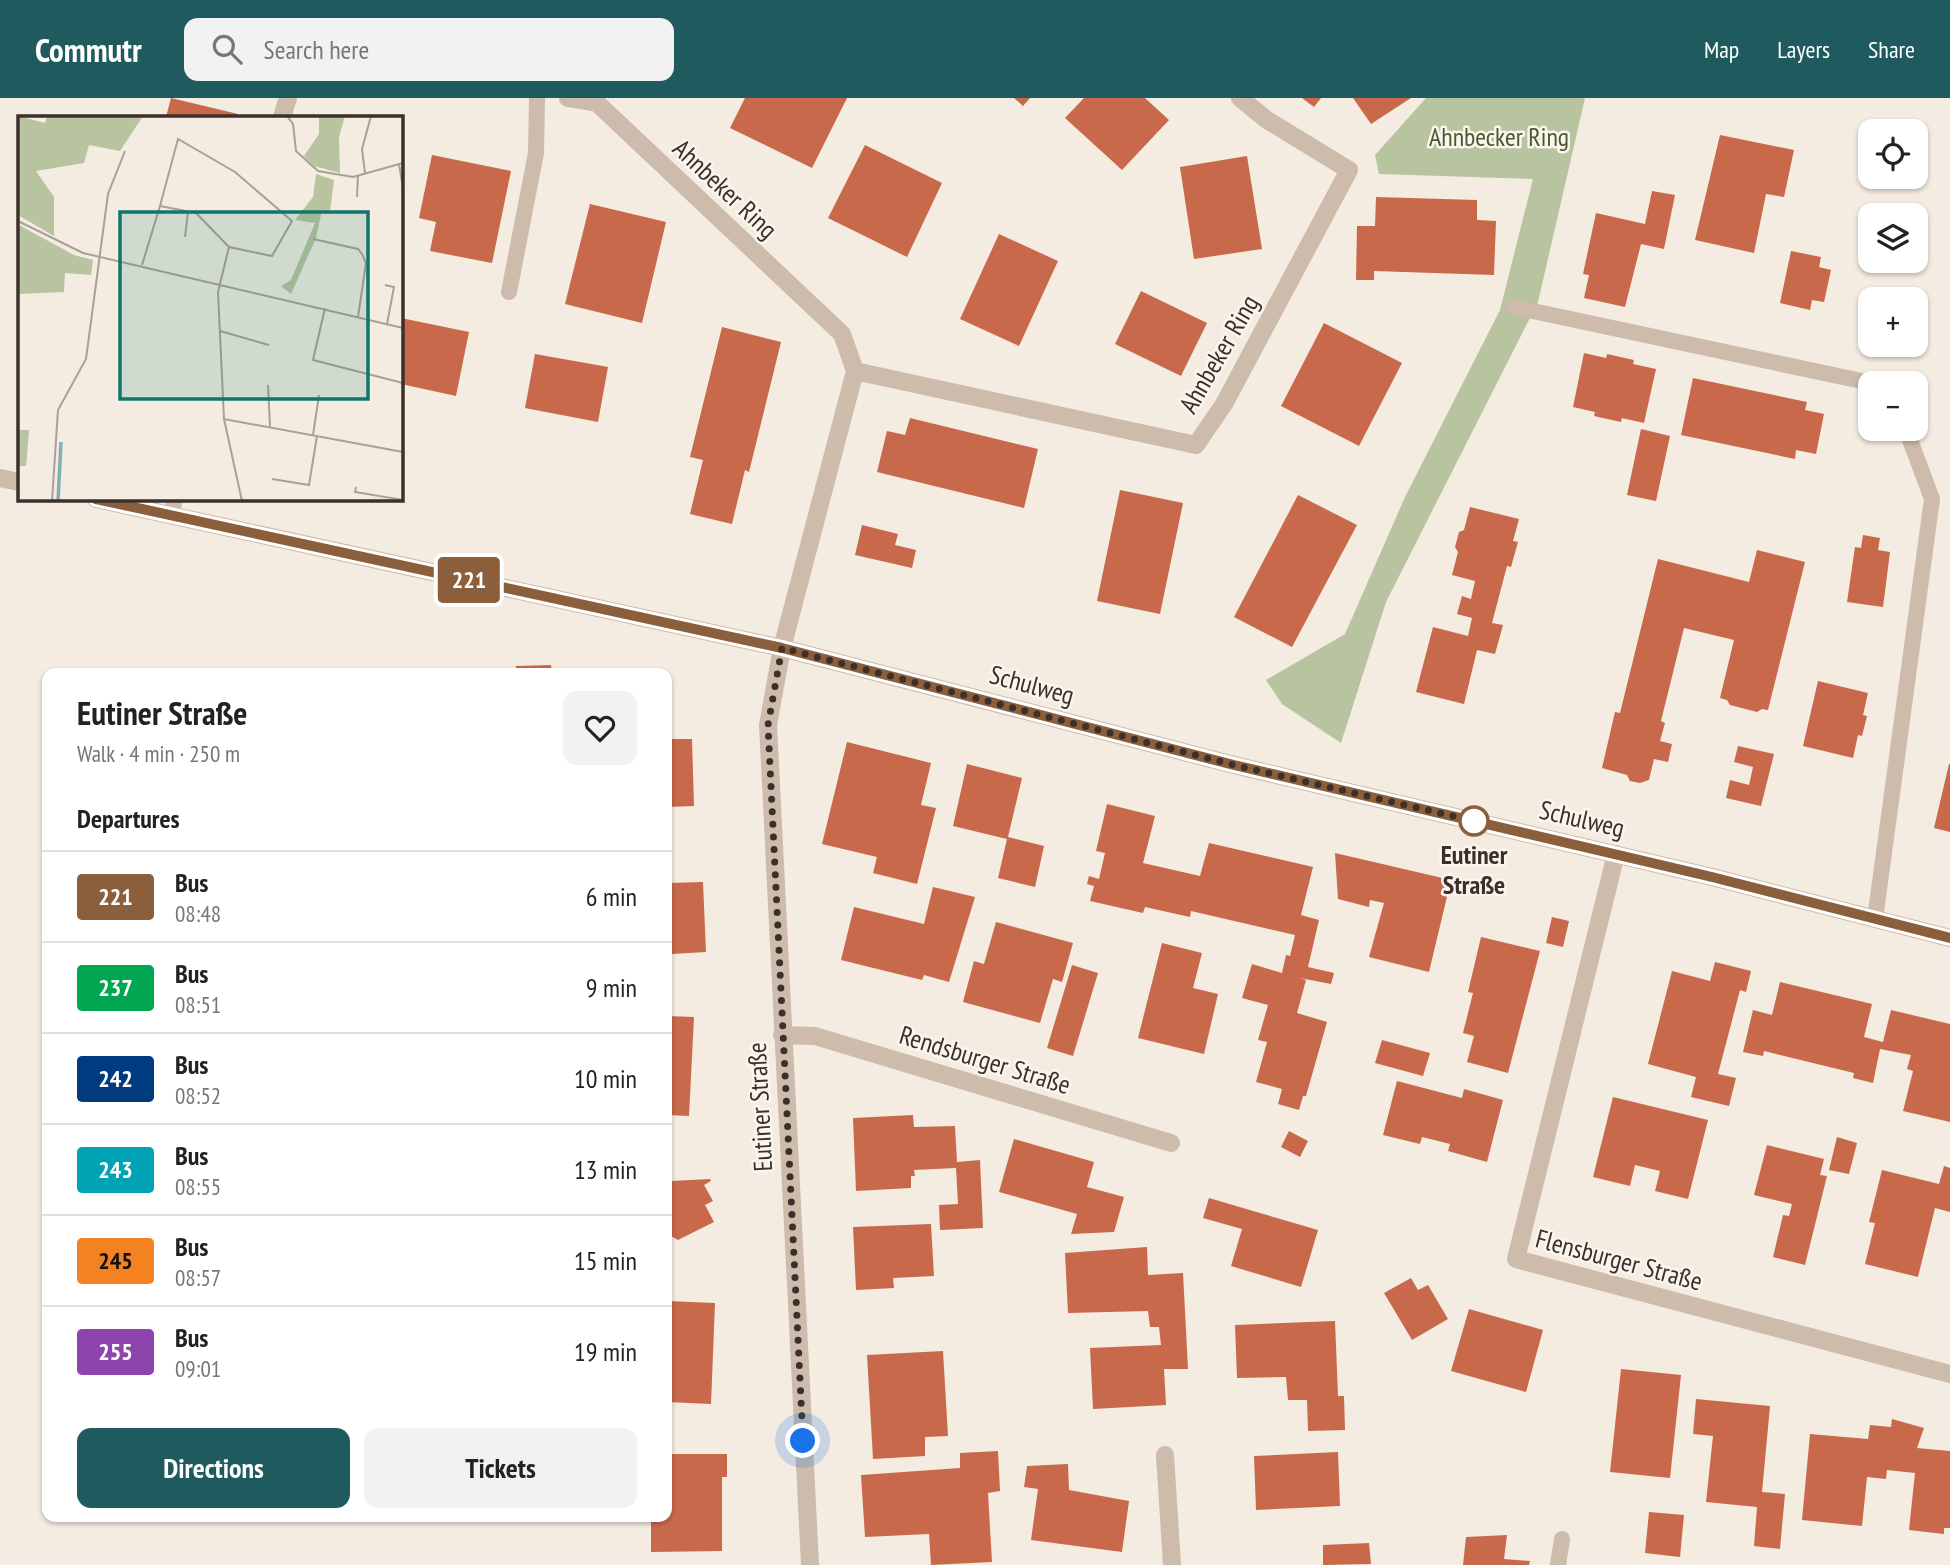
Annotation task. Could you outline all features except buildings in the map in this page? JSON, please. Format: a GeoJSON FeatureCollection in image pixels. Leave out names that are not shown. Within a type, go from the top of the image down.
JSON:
{"type":"FeatureCollection","features":[{"type":"Feature","properties":{"kind":"street"},"geometry":{"type":"LineString","coordinates":[[282,116],[288,98]]}},
{"type":"Feature","properties":{"kind":"street","name":"Ahnbeker Ring"},"geometry":{"type":"LineString","coordinates":[[568,98],[597,103],[842,334],[855,371],[1196,445],[1224,404],[1349,170],[1267,120],[1240,98]]}},
{"type":"Feature","properties":{"kind":"street"},"geometry":{"type":"LineString","coordinates":[[782,648],[855,371]]}},
{"type":"Feature","properties":{"kind":"street"},"geometry":{"type":"LineString","coordinates":[[0,478],[18,482]]}},
{"type":"Feature","properties":{"kind":"street","name":"Schulweg"},"geometry":{"type":"LineString","coordinates":[[106,500],[173,507],[782,648],[1234,765],[1616,854],[1950,938]]}},
{"type":"Feature","properties":{"kind":"street","name":"Eutiner Straße"},"geometry":{"type":"LineString","coordinates":[[782,648],[768,725],[810,1565]]}},
{"type":"Feature","properties":{"kind":"street","name":"Flensburger Straße"},"geometry":{"type":"LineString","coordinates":[[1616,854],[1516,1259],[1950,1374]]}},
{"type":"Feature","properties":{"kind":"street","name":"Rendsburger Straße"},"geometry":{"type":"LineString","coordinates":[[782,1035],[815,1036],[1171,1143]]}},
{"type":"Feature","properties":{"kind":"street"},"geometry":{"type":"LineString","coordinates":[[1166,1455],[1172,1565]]}},
{"type":"Feature","properties":{"kind":"lane"},"geometry":{"type":"LineString","coordinates":[[509,292],[536,153],[537,98]]}},
{"type":"Feature","properties":{"kind":"lane"},"geometry":{"type":"LineString","coordinates":[[1514,307],[1858,380]]}},
{"type":"Feature","properties":{"kind":"lane"},"geometry":{"type":"LineString","coordinates":[[1875,919],[1932,499],[1910,441]]}},
{"type":"Feature","properties":{"kind":"lane"},"geometry":{"type":"LineString","coordinates":[[1558,1565],[1562,1539]]}},
{"type":"Feature","properties":{"kind":"green space","name":"Ahnbecker Ring"},"geometry":{"type":"Polygon","coordinates":[[[1426,98],[1585,98],[1538,302],[1386,602],[1341,743],[1282,704],[1266,680],[1345,634],[1405,497],[1500,310],[1533,179],[1379,174],[1375,155],[1426,98]]]}},
{"type":"Feature","properties":{"kind":"bus line","name":"221"},"geometry":{"type":"LineString","coordinates":[[101,500],[782,648],[1234,765],[1712,877],[1950,938]]}},
{"type":"Feature","properties":{"kind":"place","name":"Eutiner Straße"},"geometry":{"type":"Point","coordinates":[1474,821]}},
{"type":"Feature","properties":{"kind":"route"},"geometry":{"type":"LineString","coordinates":[[803,1441],[768,725],[782,648],[1234,765],[1474,821]]}}]}
